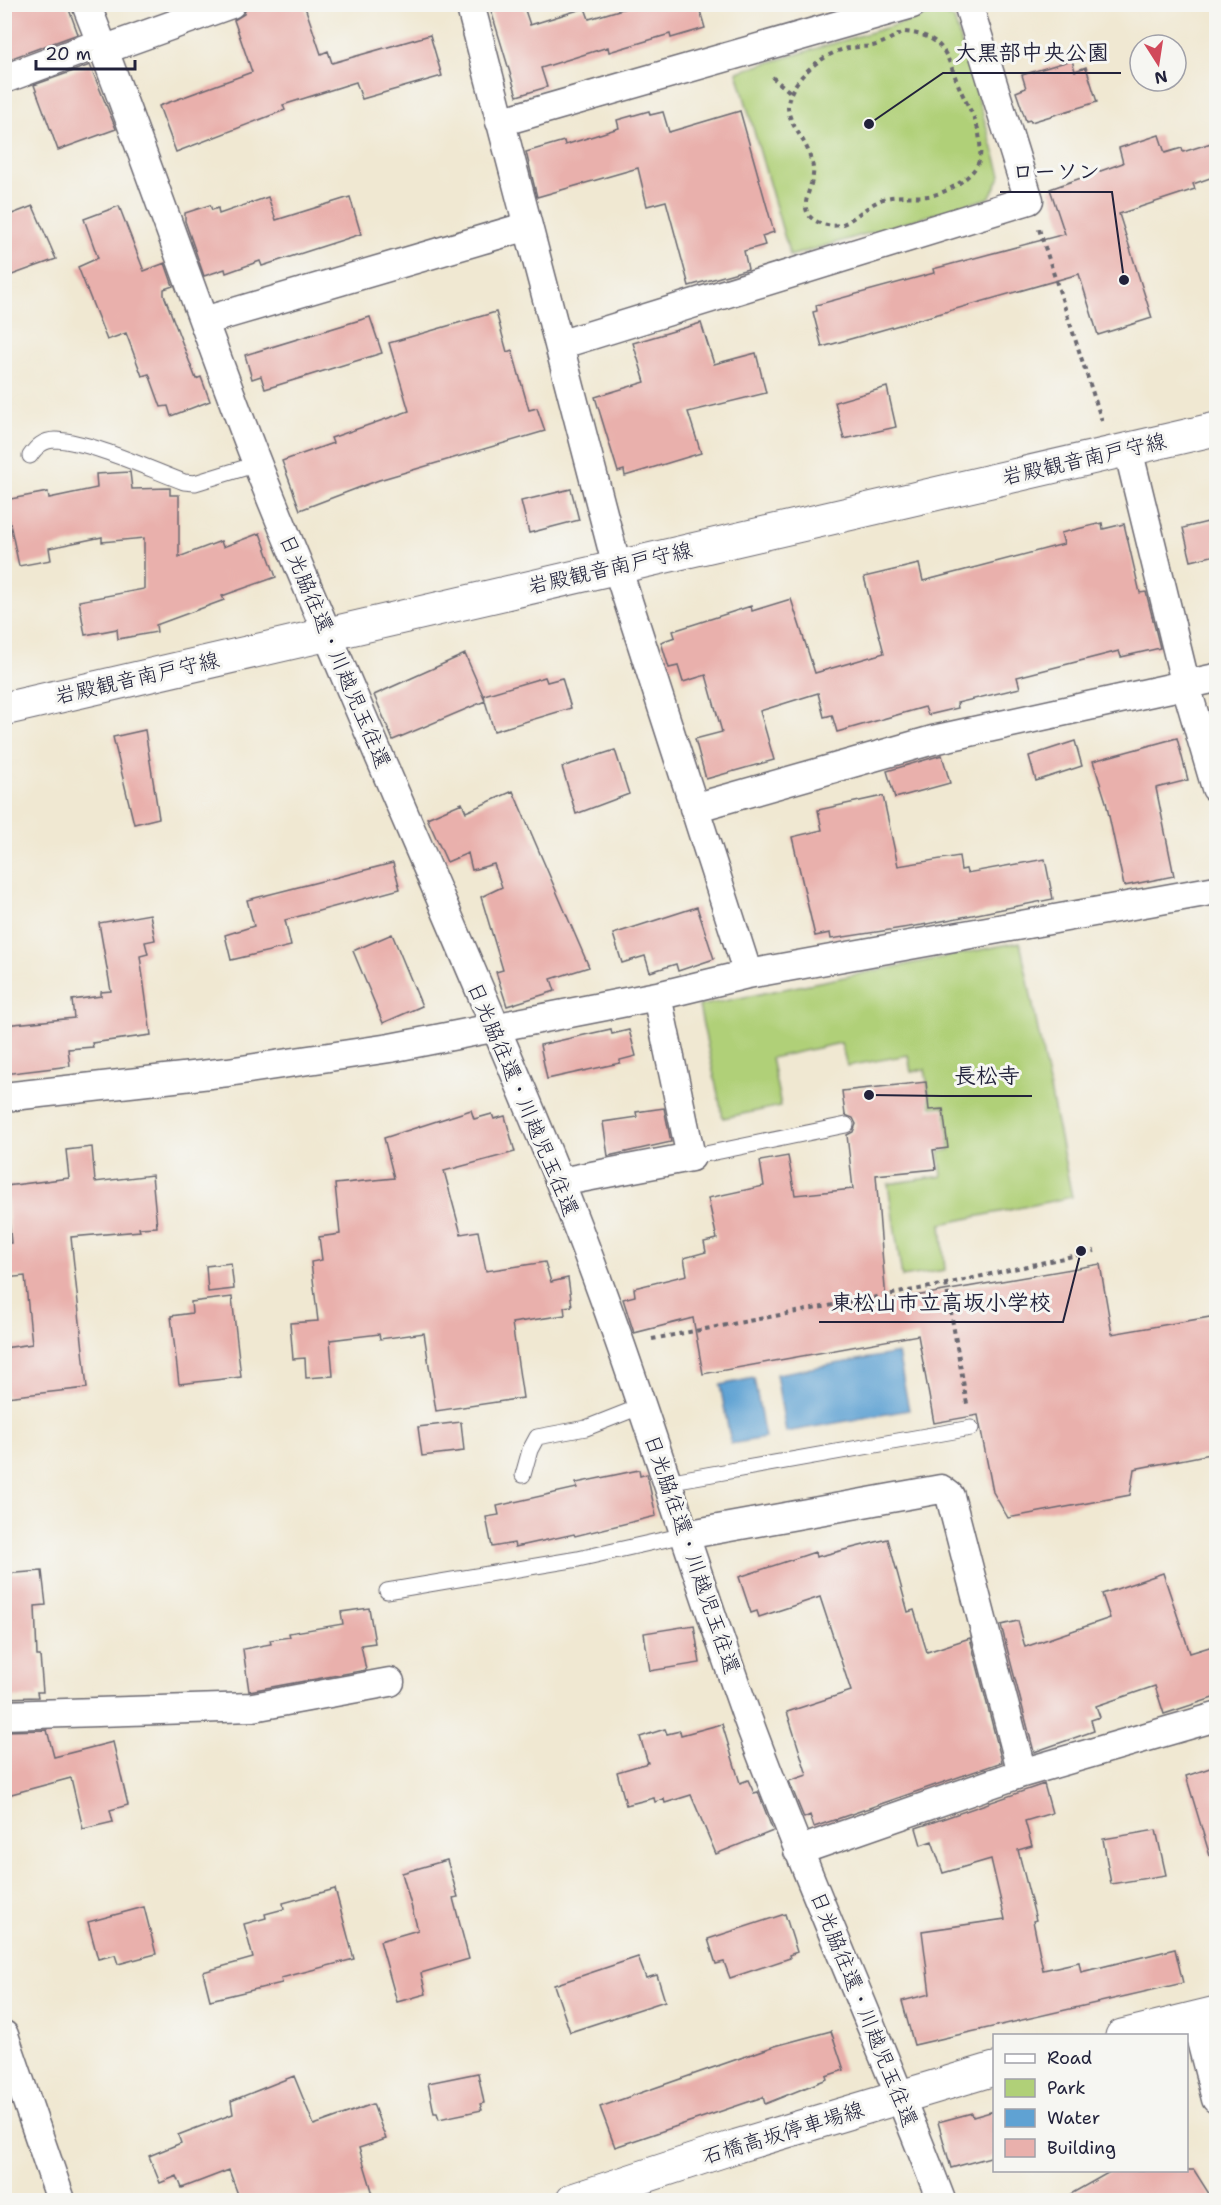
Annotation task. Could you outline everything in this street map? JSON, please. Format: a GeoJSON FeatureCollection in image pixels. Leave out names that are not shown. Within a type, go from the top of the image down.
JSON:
{"type":"FeatureCollection","features":[{"type":"Feature","properties":{"kind":"main road","name":"岩殿観音南戸守線"},"geometry":{"type":"LineString","coordinates":[[4,709],[1216,429]]}},
{"type":"Feature","properties":{"kind":"main road"},"geometry":{"type":"LineString","coordinates":[[1130,2034],[1206,2015]]}},
{"type":"Feature","properties":{"kind":"main road","name":"石橋高坂停車場線"},"geometry":{"type":"LineString","coordinates":[[573,2200],[737,2146],[993,2069]]}},
{"type":"Feature","properties":{"kind":"street","name":"日光脇往還・川越児玉往還"},"geometry":{"type":"LineString","coordinates":[[86,4],[257,464],[326,634],[560,1182],[622,1345],[747,1714],[798,1851],[902,2097],[941,2200]]}},
{"type":"Feature","properties":{"kind":"street"},"geometry":{"type":"LineString","coordinates":[[4,79],[231,4]]}},
{"type":"Feature","properties":{"kind":"street"},"geometry":{"type":"LineString","coordinates":[[470,4],[617,567],[748,974]]}},
{"type":"Feature","properties":{"kind":"street"},"geometry":{"type":"LineString","coordinates":[[500,122],[912,4]]}},
{"type":"Feature","properties":{"kind":"street"},"geometry":{"type":"LineString","coordinates":[[559,345],[1029,200],[968,4]]}},
{"type":"Feature","properties":{"kind":"street"},"geometry":{"type":"LineString","coordinates":[[204,321],[528,226]]}},
{"type":"Feature","properties":{"kind":"street"},"geometry":{"type":"LineString","coordinates":[[1128,450],[1186,686],[1216,788]]}},
{"type":"Feature","properties":{"kind":"street"},"geometry":{"type":"LineString","coordinates":[[694,808],[933,740],[1216,678]]}},
{"type":"Feature","properties":{"kind":"street"},"geometry":{"type":"LineString","coordinates":[[4,1097],[228,1072],[495,1030],[657,996],[748,974],[1216,890]]}},
{"type":"Feature","properties":{"kind":"street"},"geometry":{"type":"LineString","coordinates":[[560,1182],[691,1157],[657,996]]}},
{"type":"Feature","properties":{"kind":"street"},"geometry":{"type":"LineString","coordinates":[[686,1535],[941,1490],[950,1496],[1022,1773]]}},
{"type":"Feature","properties":{"kind":"street"},"geometry":{"type":"LineString","coordinates":[[4,1715],[253,1707],[390,1682]]}},
{"type":"Feature","properties":{"kind":"street"},"geometry":{"type":"LineString","coordinates":[[798,1851],[1022,1773],[1216,1717]]}},
{"type":"Feature","properties":{"kind":"street"},"geometry":{"type":"LineString","coordinates":[[1206,2015],[1216,2099]]}},
{"type":"Feature","properties":{"kind":"street"},"geometry":{"type":"LineString","coordinates":[[6,2043],[61,2200]]}},
{"type":"Feature","properties":{"kind":"lane"},"geometry":{"type":"LineString","coordinates":[[30,456],[37,445],[54,440],[80,445],[184,482],[195,483],[257,464]]}},
{"type":"Feature","properties":{"kind":"lane"},"geometry":{"type":"LineString","coordinates":[[691,1157],[846,1125]]}},
{"type":"Feature","properties":{"kind":"lane"},"geometry":{"type":"LineString","coordinates":[[523,1475],[530,1450],[537,1437],[586,1428],[642,1406]]}},
{"type":"Feature","properties":{"kind":"lane"},"geometry":{"type":"LineString","coordinates":[[667,1482],[971,1428]]}},
{"type":"Feature","properties":{"kind":"lane"},"geometry":{"type":"LineString","coordinates":[[387,1591],[578,1559],[686,1535]]}},
{"type":"Feature","properties":{"kind":"path"},"geometry":{"type":"LineString","coordinates":[[905,32],[925,34],[938,41],[952,66],[978,132],[980,156],[977,166],[962,180],[931,196],[898,196],[882,200],[842,225],[820,224],[811,217],[806,207],[805,196],[813,174],[812,164],[809,152],[790,119],[788,106],[790,92],[804,75],[815,65],[847,48],[873,46],[905,32]]}},
{"type":"Feature","properties":{"kind":"path"},"geometry":{"type":"LineString","coordinates":[[1029,200],[1102,421]]}},
{"type":"Feature","properties":{"kind":"path"},"geometry":{"type":"LineString","coordinates":[[622,1345],[946,1284],[1095,1251]]}},
{"type":"Feature","properties":{"kind":"path"},"geometry":{"type":"LineString","coordinates":[[946,1284],[971,1428]]}},
{"type":"Feature","properties":{"kind":"green space"},"geometry":{"type":"Polygon","coordinates":[[[939,12],[954,19],[1001,175],[989,198],[790,256],[737,72],[939,12]]]}},
{"type":"Feature","properties":{"kind":"green space"},"geometry":{"type":"Polygon","coordinates":[[[1020,942],[1072,1197],[941,1224],[945,1270],[902,1277],[888,1184],[942,1176],[939,1152],[950,1150],[945,1106],[931,1107],[925,1069],[911,1072],[908,1055],[847,1066],[841,1043],[771,1058],[781,1106],[723,1118],[699,1006],[1020,942]]]}},
{"type":"Feature","properties":{"kind":"water"},"geometry":{"type":"Polygon","coordinates":[[[898,1353],[909,1410],[786,1432],[776,1374],[898,1353]]]}},
{"type":"Feature","properties":{"kind":"water"},"geometry":{"type":"Polygon","coordinates":[[[754,1378],[765,1438],[731,1444],[720,1385],[754,1378]]]}},
{"type":"Feature","properties":{"kind":"building"},"geometry":{"type":"Polygon","coordinates":[[[4,4],[67,4],[78,34],[4,61],[4,4]]]}},
{"type":"Feature","properties":{"kind":"building"},"geometry":{"type":"Polygon","coordinates":[[[247,4],[304,4],[321,54],[328,51],[332,63],[430,35],[442,76],[362,99],[356,82],[283,105],[285,110],[176,152],[159,106],[252,72],[234,20],[244,14],[247,4]]]}},
{"type":"Feature","properties":{"kind":"building"},"geometry":{"type":"Polygon","coordinates":[[[489,4],[523,4],[530,25],[585,8],[589,19],[639,4],[698,4],[705,28],[671,38],[670,34],[609,52],[608,47],[541,68],[547,87],[517,96],[489,4]]]}},
{"type":"Feature","properties":{"kind":"building"},"geometry":{"type":"Polygon","coordinates":[[[1072,60],[1075,71],[1086,67],[1097,102],[1031,122],[1026,121],[1016,92],[1026,88],[1022,75],[1072,60]]]}},
{"type":"Feature","properties":{"kind":"building"},"geometry":{"type":"Polygon","coordinates":[[[90,65],[116,129],[58,150],[34,85],[90,65]]]}},
{"type":"Feature","properties":{"kind":"building"},"geometry":{"type":"Polygon","coordinates":[[[649,111],[650,115],[663,112],[669,132],[740,111],[774,232],[762,236],[765,245],[744,251],[748,269],[689,286],[666,201],[647,206],[638,168],[537,197],[526,152],[564,141],[565,145],[619,128],[617,120],[649,111]]]}},
{"type":"Feature","properties":{"kind":"building"},"geometry":{"type":"Polygon","coordinates":[[[1159,135],[1165,153],[1182,148],[1183,152],[1211,143],[1216,161],[1216,176],[1193,184],[1195,189],[1119,214],[1152,318],[1098,335],[1079,274],[822,347],[813,312],[817,311],[816,305],[934,273],[933,269],[1065,234],[1050,189],[1123,163],[1119,148],[1159,135]]]}},
{"type":"Feature","properties":{"kind":"building"},"geometry":{"type":"Polygon","coordinates":[[[268,197],[276,220],[350,197],[361,234],[262,266],[260,261],[226,273],[225,269],[204,276],[185,221],[185,213],[210,205],[212,210],[218,208],[219,214],[268,197]]]}},
{"type":"Feature","properties":{"kind":"building"},"geometry":{"type":"Polygon","coordinates":[[[33,206],[56,259],[4,278],[4,217],[33,206]]]}},
{"type":"Feature","properties":{"kind":"building"},"geometry":{"type":"Polygon","coordinates":[[[119,206],[144,271],[165,263],[173,286],[164,289],[164,295],[196,379],[201,377],[210,401],[171,416],[168,406],[161,407],[149,374],[142,376],[126,333],[107,340],[78,267],[98,258],[84,219],[119,206]]]}},
{"type":"Feature","properties":{"kind":"building"},"geometry":{"type":"Polygon","coordinates":[[[496,312],[507,352],[512,350],[529,410],[537,408],[545,431],[379,480],[300,510],[282,461],[333,443],[331,438],[409,411],[389,343],[496,312]]]}},
{"type":"Feature","properties":{"kind":"building"},"geometry":{"type":"Polygon","coordinates":[[[370,317],[382,353],[265,389],[261,376],[252,379],[245,355],[370,317]]]}},
{"type":"Feature","properties":{"kind":"building"},"geometry":{"type":"Polygon","coordinates":[[[701,323],[714,364],[756,353],[766,393],[688,412],[701,453],[625,476],[624,470],[618,472],[595,397],[645,382],[633,343],[701,323]]]}},
{"type":"Feature","properties":{"kind":"building"},"geometry":{"type":"Polygon","coordinates":[[[887,387],[896,427],[844,439],[835,402],[887,387]]]}},
{"type":"Feature","properties":{"kind":"building"},"geometry":{"type":"Polygon","coordinates":[[[130,472],[132,489],[170,488],[170,495],[179,495],[179,557],[221,541],[223,547],[260,533],[276,577],[222,596],[224,600],[156,625],[157,632],[118,639],[117,629],[85,635],[79,601],[144,589],[144,538],[102,542],[102,537],[49,548],[51,560],[19,566],[5,500],[48,492],[49,498],[97,488],[96,474],[130,472]]]}},
{"type":"Feature","properties":{"kind":"building"},"geometry":{"type":"Polygon","coordinates":[[[571,489],[579,520],[529,533],[521,501],[571,489]]]}},
{"type":"Feature","properties":{"kind":"building"},"geometry":{"type":"Polygon","coordinates":[[[1216,520],[1216,555],[1191,561],[1183,528],[1216,520]]]}},
{"type":"Feature","properties":{"kind":"building"},"geometry":{"type":"Polygon","coordinates":[[[1102,523],[1103,529],[1124,524],[1140,593],[1146,592],[1160,648],[1121,657],[1119,651],[1017,677],[1020,688],[957,703],[958,708],[928,715],[925,707],[837,732],[832,715],[824,717],[818,693],[760,711],[774,760],[706,779],[695,739],[722,732],[706,675],[683,682],[678,666],[669,668],[661,642],[675,637],[673,631],[751,606],[752,611],[791,599],[815,673],[884,653],[864,577],[919,564],[923,581],[1064,544],[1061,533],[1102,523]]]}},
{"type":"Feature","properties":{"kind":"building"},"geometry":{"type":"Polygon","coordinates":[[[465,654],[485,700],[484,695],[545,677],[547,682],[562,678],[571,708],[494,731],[485,701],[393,740],[374,695],[465,654]]]}},
{"type":"Feature","properties":{"kind":"building"},"geometry":{"type":"Polygon","coordinates":[[[145,730],[159,818],[134,824],[113,737],[145,730]]]}},
{"type":"Feature","properties":{"kind":"building"},"geometry":{"type":"Polygon","coordinates":[[[1177,738],[1188,780],[1156,788],[1174,876],[1124,886],[1106,802],[1093,761],[1177,738]]]}},
{"type":"Feature","properties":{"kind":"building"},"geometry":{"type":"Polygon","coordinates":[[[1075,741],[1082,766],[1036,781],[1029,756],[1075,741]]]}},
{"type":"Feature","properties":{"kind":"building"},"geometry":{"type":"Polygon","coordinates":[[[615,750],[629,794],[576,814],[562,767],[615,750]]]}},
{"type":"Feature","properties":{"kind":"building"},"geometry":{"type":"Polygon","coordinates":[[[942,755],[950,783],[895,798],[887,771],[942,755]]]}},
{"type":"Feature","properties":{"kind":"building"},"geometry":{"type":"Polygon","coordinates":[[[513,791],[589,967],[551,979],[555,991],[507,1006],[496,972],[503,970],[481,897],[502,887],[494,864],[472,870],[468,853],[447,862],[427,818],[462,803],[466,812],[513,791]]]}},
{"type":"Feature","properties":{"kind":"building"},"geometry":{"type":"Polygon","coordinates":[[[883,796],[898,866],[959,856],[961,870],[966,869],[967,873],[1045,859],[1053,899],[922,925],[831,939],[830,933],[815,936],[792,837],[822,830],[818,810],[883,796]]]}},
{"type":"Feature","properties":{"kind":"building"},"geometry":{"type":"Polygon","coordinates":[[[393,863],[400,889],[285,920],[291,946],[231,960],[225,935],[254,926],[247,900],[393,863]]]}},
{"type":"Feature","properties":{"kind":"building"},"geometry":{"type":"Polygon","coordinates":[[[697,907],[714,959],[678,971],[676,964],[650,972],[645,956],[622,963],[613,934],[697,907]]]}},
{"type":"Feature","properties":{"kind":"building"},"geometry":{"type":"Polygon","coordinates":[[[150,914],[155,940],[145,942],[148,954],[140,956],[151,1035],[92,1043],[93,1047],[68,1049],[70,1066],[4,1074],[4,1025],[74,1018],[72,1000],[101,996],[101,992],[111,991],[99,923],[150,914]]]}},
{"type":"Feature","properties":{"kind":"building"},"geometry":{"type":"Polygon","coordinates":[[[392,934],[422,1006],[383,1023],[353,951],[392,934]]]}},
{"type":"Feature","properties":{"kind":"building"},"geometry":{"type":"Polygon","coordinates":[[[611,1029],[612,1034],[629,1030],[636,1056],[620,1060],[620,1063],[547,1079],[540,1045],[611,1029]]]}},
{"type":"Feature","properties":{"kind":"building"},"geometry":{"type":"Polygon","coordinates":[[[926,1082],[929,1110],[943,1109],[948,1148],[933,1150],[936,1169],[876,1175],[886,1301],[1100,1264],[1112,1334],[1216,1316],[1216,1453],[1134,1469],[1130,1495],[1008,1518],[993,1492],[978,1415],[934,1423],[918,1335],[703,1374],[693,1318],[634,1333],[623,1299],[635,1296],[634,1288],[687,1275],[684,1258],[706,1252],[704,1242],[717,1239],[708,1198],[764,1186],[760,1161],[788,1156],[795,1195],[853,1189],[847,1135],[853,1132],[856,1124],[853,1118],[845,1115],[842,1091],[926,1082]]]}},
{"type":"Feature","properties":{"kind":"building"},"geometry":{"type":"Polygon","coordinates":[[[664,1108],[671,1142],[608,1156],[603,1122],[637,1117],[636,1112],[664,1108]]]}},
{"type":"Feature","properties":{"kind":"building"},"geometry":{"type":"Polygon","coordinates":[[[471,1110],[474,1119],[492,1114],[494,1119],[505,1116],[515,1152],[444,1171],[461,1234],[478,1231],[486,1271],[545,1262],[551,1282],[568,1278],[572,1306],[564,1307],[565,1315],[512,1323],[523,1398],[436,1411],[424,1333],[380,1339],[379,1334],[330,1340],[333,1376],[306,1378],[305,1358],[293,1359],[290,1323],[318,1321],[311,1262],[322,1260],[319,1237],[340,1234],[335,1184],[394,1178],[384,1138],[471,1110]]]}},
{"type":"Feature","properties":{"kind":"building"},"geometry":{"type":"Polygon","coordinates":[[[92,1147],[95,1182],[152,1175],[157,1227],[139,1228],[140,1231],[71,1237],[87,1388],[6,1397],[4,1348],[32,1344],[25,1276],[4,1278],[4,1243],[11,1243],[6,1186],[69,1178],[66,1150],[92,1147]]]}},
{"type":"Feature","properties":{"kind":"building"},"geometry":{"type":"Polygon","coordinates":[[[231,1263],[234,1289],[208,1292],[206,1266],[231,1263]]]}},
{"type":"Feature","properties":{"kind":"building"},"geometry":{"type":"Polygon","coordinates":[[[232,1297],[241,1377],[179,1384],[171,1316],[192,1313],[191,1302],[232,1297]]]}},
{"type":"Feature","properties":{"kind":"building"},"geometry":{"type":"Polygon","coordinates":[[[461,1422],[464,1451],[422,1456],[418,1427],[461,1422]]]}},
{"type":"Feature","properties":{"kind":"building"},"geometry":{"type":"Polygon","coordinates":[[[639,1470],[640,1476],[647,1474],[656,1516],[575,1536],[574,1534],[515,1547],[514,1543],[492,1547],[486,1517],[499,1515],[497,1506],[577,1488],[576,1483],[639,1470]]]}},
{"type":"Feature","properties":{"kind":"building"},"geometry":{"type":"Polygon","coordinates":[[[888,1539],[908,1612],[914,1610],[927,1652],[970,1638],[1002,1762],[814,1827],[810,1815],[804,1818],[789,1781],[807,1775],[787,1712],[851,1691],[820,1597],[759,1617],[757,1611],[751,1613],[739,1577],[815,1552],[816,1557],[888,1539]]]}},
{"type":"Feature","properties":{"kind":"building"},"geometry":{"type":"Polygon","coordinates":[[[42,1571],[46,1605],[35,1606],[37,1656],[40,1656],[43,1692],[37,1692],[38,1697],[4,1698],[4,1574],[42,1571]]]}},
{"type":"Feature","properties":{"kind":"building"},"geometry":{"type":"Polygon","coordinates":[[[1163,1573],[1190,1653],[1216,1645],[1216,1697],[1164,1714],[1155,1686],[1096,1706],[1100,1717],[1091,1720],[1094,1731],[1034,1752],[1001,1625],[1018,1621],[1025,1647],[1110,1618],[1102,1594],[1163,1573]]]}},
{"type":"Feature","properties":{"kind":"building"},"geometry":{"type":"Polygon","coordinates":[[[369,1608],[375,1643],[361,1645],[366,1670],[249,1691],[243,1649],[271,1644],[270,1640],[290,1637],[289,1633],[343,1624],[341,1612],[369,1608]]]}},
{"type":"Feature","properties":{"kind":"building"},"geometry":{"type":"Polygon","coordinates":[[[694,1625],[700,1663],[650,1671],[644,1633],[694,1625]]]}},
{"type":"Feature","properties":{"kind":"building"},"geometry":{"type":"Polygon","coordinates":[[[722,1724],[740,1783],[748,1780],[754,1793],[758,1792],[773,1831],[716,1854],[691,1795],[665,1803],[664,1799],[655,1802],[654,1798],[626,1805],[617,1772],[648,1763],[640,1737],[665,1729],[667,1734],[680,1731],[681,1735],[722,1724]]]}},
{"type":"Feature","properties":{"kind":"building"},"geometry":{"type":"Polygon","coordinates":[[[47,1730],[54,1757],[113,1742],[128,1805],[110,1810],[113,1822],[83,1829],[71,1778],[4,1796],[4,1731],[47,1730]]]}},
{"type":"Feature","properties":{"kind":"building"},"geometry":{"type":"Polygon","coordinates":[[[1216,1766],[1216,1855],[1210,1856],[1186,1776],[1216,1766]]]}},
{"type":"Feature","properties":{"kind":"building"},"geometry":{"type":"Polygon","coordinates":[[[1044,1784],[1052,1813],[1025,1821],[1032,1846],[1018,1850],[1036,1920],[1033,1921],[1043,1970],[1079,1962],[1081,1972],[1175,1949],[1183,1983],[914,2045],[902,2001],[930,1994],[922,1931],[1005,1919],[991,1859],[943,1873],[932,1841],[921,1845],[916,1828],[1044,1784]]]}},
{"type":"Feature","properties":{"kind":"building"},"geometry":{"type":"Polygon","coordinates":[[[1156,1830],[1166,1875],[1111,1884],[1103,1839],[1156,1830]]]}},
{"type":"Feature","properties":{"kind":"building"},"geometry":{"type":"Polygon","coordinates":[[[447,1860],[458,1897],[453,1898],[469,1959],[421,1973],[426,1994],[397,2002],[380,1941],[418,1930],[402,1873],[447,1860]]]}},
{"type":"Feature","properties":{"kind":"building"},"geometry":{"type":"Polygon","coordinates":[[[335,1889],[354,1959],[281,1978],[282,1983],[210,2000],[203,1972],[253,1958],[244,1924],[266,1918],[265,1914],[284,1909],[283,1903],[335,1889]]]}},
{"type":"Feature","properties":{"kind":"building"},"geometry":{"type":"Polygon","coordinates":[[[144,1907],[156,1954],[118,1964],[115,1955],[98,1959],[88,1922],[144,1907]]]}},
{"type":"Feature","properties":{"kind":"building"},"geometry":{"type":"Polygon","coordinates":[[[785,1914],[797,1952],[789,1955],[790,1958],[730,1978],[724,1962],[716,1964],[708,1939],[785,1914]]]}},
{"type":"Feature","properties":{"kind":"building"},"geometry":{"type":"Polygon","coordinates":[[[638,1957],[646,1978],[657,1975],[665,2001],[570,2032],[554,1985],[638,1957]]]}},
{"type":"Feature","properties":{"kind":"building"},"geometry":{"type":"Polygon","coordinates":[[[831,2031],[844,2070],[765,2104],[763,2097],[615,2147],[600,2107],[775,2046],[831,2031]]]}},
{"type":"Feature","properties":{"kind":"building"},"geometry":{"type":"Polygon","coordinates":[[[478,2073],[484,2103],[480,2104],[482,2110],[439,2119],[437,2113],[434,2113],[428,2083],[478,2073]]]}},
{"type":"Feature","properties":{"kind":"building"},"geometry":{"type":"Polygon","coordinates":[[[294,2076],[314,2125],[373,2104],[386,2139],[359,2148],[373,2194],[350,2200],[240,2200],[229,2170],[182,2188],[177,2176],[160,2183],[149,2156],[181,2143],[178,2135],[233,2114],[231,2101],[294,2076]]]}},
{"type":"Feature","properties":{"kind":"building"},"geometry":{"type":"Polygon","coordinates":[[[993,2111],[993,2156],[951,2168],[938,2122],[972,2113],[973,2117],[993,2111]]]}},
{"type":"Feature","properties":{"kind":"building"},"geometry":{"type":"Polygon","coordinates":[[[1188,2170],[1194,2170],[1213,2200],[1060,2200],[1109,2172],[1188,2172],[1188,2170]]]}},
{"type":"Feature","properties":{"kind":"place","name":"大黒部中央公園"},"geometry":{"type":"Point","coordinates":[869,124]}},
{"type":"Feature","properties":{"kind":"place","name":"ローソン"},"geometry":{"type":"Point","coordinates":[1124,280]}},
{"type":"Feature","properties":{"kind":"place","name":"長松寺"},"geometry":{"type":"Point","coordinates":[869,1095]}},
{"type":"Feature","properties":{"kind":"place","name":"東松山市立高坂小学校"},"geometry":{"type":"Point","coordinates":[1081,1251]}}]}
